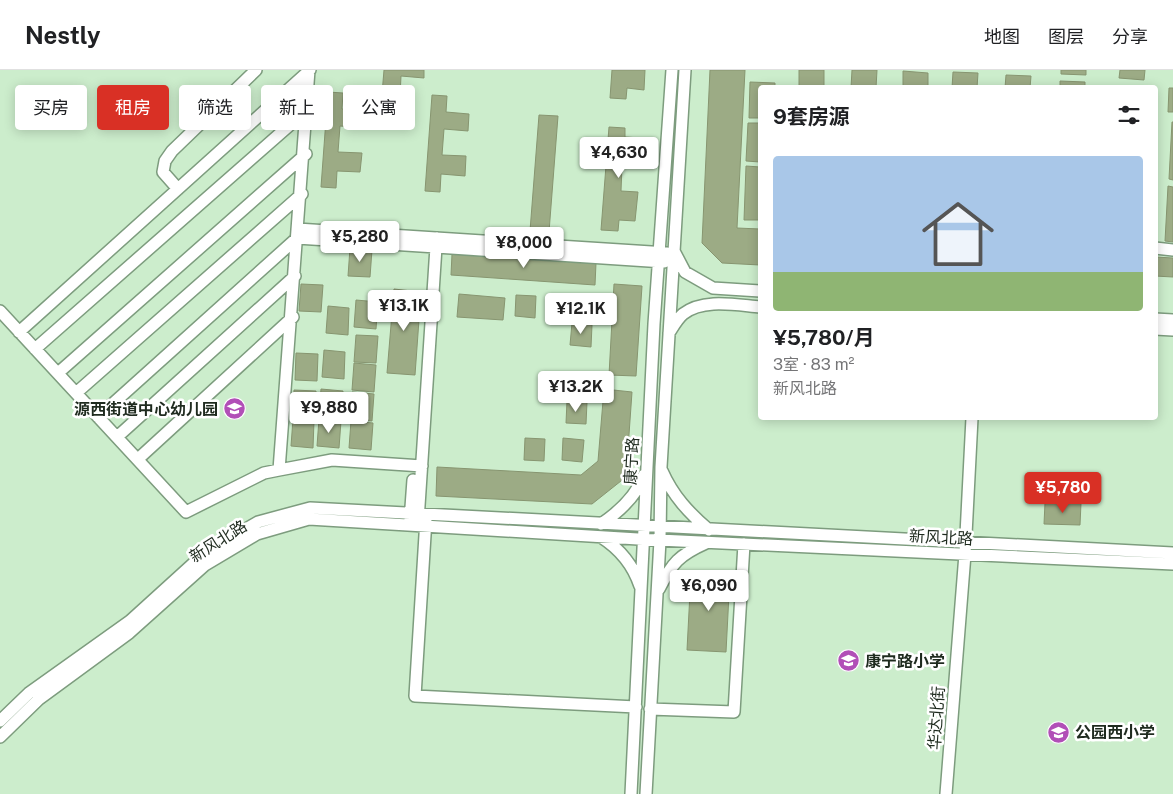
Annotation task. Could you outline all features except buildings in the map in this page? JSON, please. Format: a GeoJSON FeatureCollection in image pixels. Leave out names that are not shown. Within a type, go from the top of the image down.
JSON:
{"type":"FeatureCollection","features":[{"type":"Feature","properties":{"kind":"street"},"geometry":{"type":"LineString","coordinates":[[163,172],[166,161],[172,152],[256,70]]}},
{"type":"Feature","properties":{"kind":"street"},"geometry":{"type":"LineString","coordinates":[[309,85],[310,70]]}},
{"type":"Feature","properties":{"kind":"street"},"geometry":{"type":"LineString","coordinates":[[21,330],[310,70]]}},
{"type":"Feature","properties":{"kind":"street","name":"康宁路"},"geometry":{"type":"LineString","coordinates":[[631,794],[642,592],[646,466],[672,70]]}},
{"type":"Feature","properties":{"kind":"street","name":"康宁路"},"geometry":{"type":"LineString","coordinates":[[646,794],[660,540],[661,467],[685,70]]}},
{"type":"Feature","properties":{"kind":"street"},"geometry":{"type":"LineString","coordinates":[[37,347],[284,130]]}},
{"type":"Feature","properties":{"kind":"street"},"geometry":{"type":"LineString","coordinates":[[281,466],[307,130]]}},
{"type":"Feature","properties":{"kind":"street"},"geometry":{"type":"LineString","coordinates":[[60,371],[305,155]]}},
{"type":"Feature","properties":{"kind":"street"},"geometry":{"type":"LineString","coordinates":[[154,161],[178,189]]}},
{"type":"Feature","properties":{"kind":"street"},"geometry":{"type":"LineString","coordinates":[[78,391],[302,194]]}},
{"type":"Feature","properties":{"kind":"street"},"geometry":{"type":"LineString","coordinates":[[101,415],[299,234],[659,257],[674,255],[685,272],[713,288],[758,291]]}},
{"type":"Feature","properties":{"kind":"street"},"geometry":{"type":"LineString","coordinates":[[433,242],[418,462],[415,696],[636,707]]}},
{"type":"Feature","properties":{"kind":"street"},"geometry":{"type":"LineString","coordinates":[[1158,248],[1173,250]]}},
{"type":"Feature","properties":{"kind":"street"},"geometry":{"type":"LineString","coordinates":[[120,435],[296,275]]}},
{"type":"Feature","properties":{"kind":"street"},"geometry":{"type":"LineString","coordinates":[[669,333],[682,315],[696,306],[711,304],[758,307]]}},
{"type":"Feature","properties":{"kind":"street"},"geometry":{"type":"LineString","coordinates":[[0,310],[120,435],[186,512],[281,466],[332,460],[418,462]]}},
{"type":"Feature","properties":{"kind":"street"},"geometry":{"type":"LineString","coordinates":[[140,457],[293,317]]}},
{"type":"Feature","properties":{"kind":"street"},"geometry":{"type":"LineString","coordinates":[[1158,319],[1173,320]]}},
{"type":"Feature","properties":{"kind":"street"},"geometry":{"type":"LineString","coordinates":[[1158,329],[1173,330]]}},
{"type":"Feature","properties":{"kind":"street"},"geometry":{"type":"LineString","coordinates":[[969,549],[972,420]]}},
{"type":"Feature","properties":{"kind":"street"},"geometry":{"type":"LineString","coordinates":[[969,549],[979,420]]}},
{"type":"Feature","properties":{"kind":"street"},"geometry":{"type":"LineString","coordinates":[[600,524],[616,514],[640,487],[646,466]]}},
{"type":"Feature","properties":{"kind":"street"},"geometry":{"type":"LineString","coordinates":[[661,467],[669,485],[680,502],[693,517],[709,530]]}},
{"type":"Feature","properties":{"kind":"street","name":"新风北路"},"geometry":{"type":"LineString","coordinates":[[0,721],[28,693],[130,621],[206,552],[258,522],[310,508],[418,520],[660,540],[744,544],[1173,553]]}},
{"type":"Feature","properties":{"kind":"street","name":"新风北路"},"geometry":{"type":"LineString","coordinates":[[0,737],[40,699],[129,633],[205,565],[257,534],[309,519],[600,524],[660,527],[1173,564]]}},
{"type":"Feature","properties":{"kind":"street"},"geometry":{"type":"LineString","coordinates":[[600,536],[614,545],[626,558],[635,572],[642,592]]}},
{"type":"Feature","properties":{"kind":"street"},"geometry":{"type":"LineString","coordinates":[[657,593],[666,575],[677,560],[691,550],[708,542]]}},
{"type":"Feature","properties":{"kind":"street"},"geometry":{"type":"LineString","coordinates":[[650,709],[734,712],[744,544]]}},
{"type":"Feature","properties":{"kind":"street","name":"华达北街"},"geometry":{"type":"LineString","coordinates":[[946,794],[969,549]]}},
{"type":"Feature","properties":{"kind":"street","name":"华达北街"},"geometry":{"type":"LineString","coordinates":[[954,794],[969,549]]}},
{"type":"Feature","properties":{"kind":"place","name":"源西街道中心幼儿园"},"geometry":{"type":"Point","coordinates":[234,409]}},
{"type":"Feature","properties":{"kind":"place","name":"康宁路小学"},"geometry":{"type":"Point","coordinates":[849,661]}},
{"type":"Feature","properties":{"kind":"place","name":"公园西小学"},"geometry":{"type":"Point","coordinates":[1059,732]}}]}
